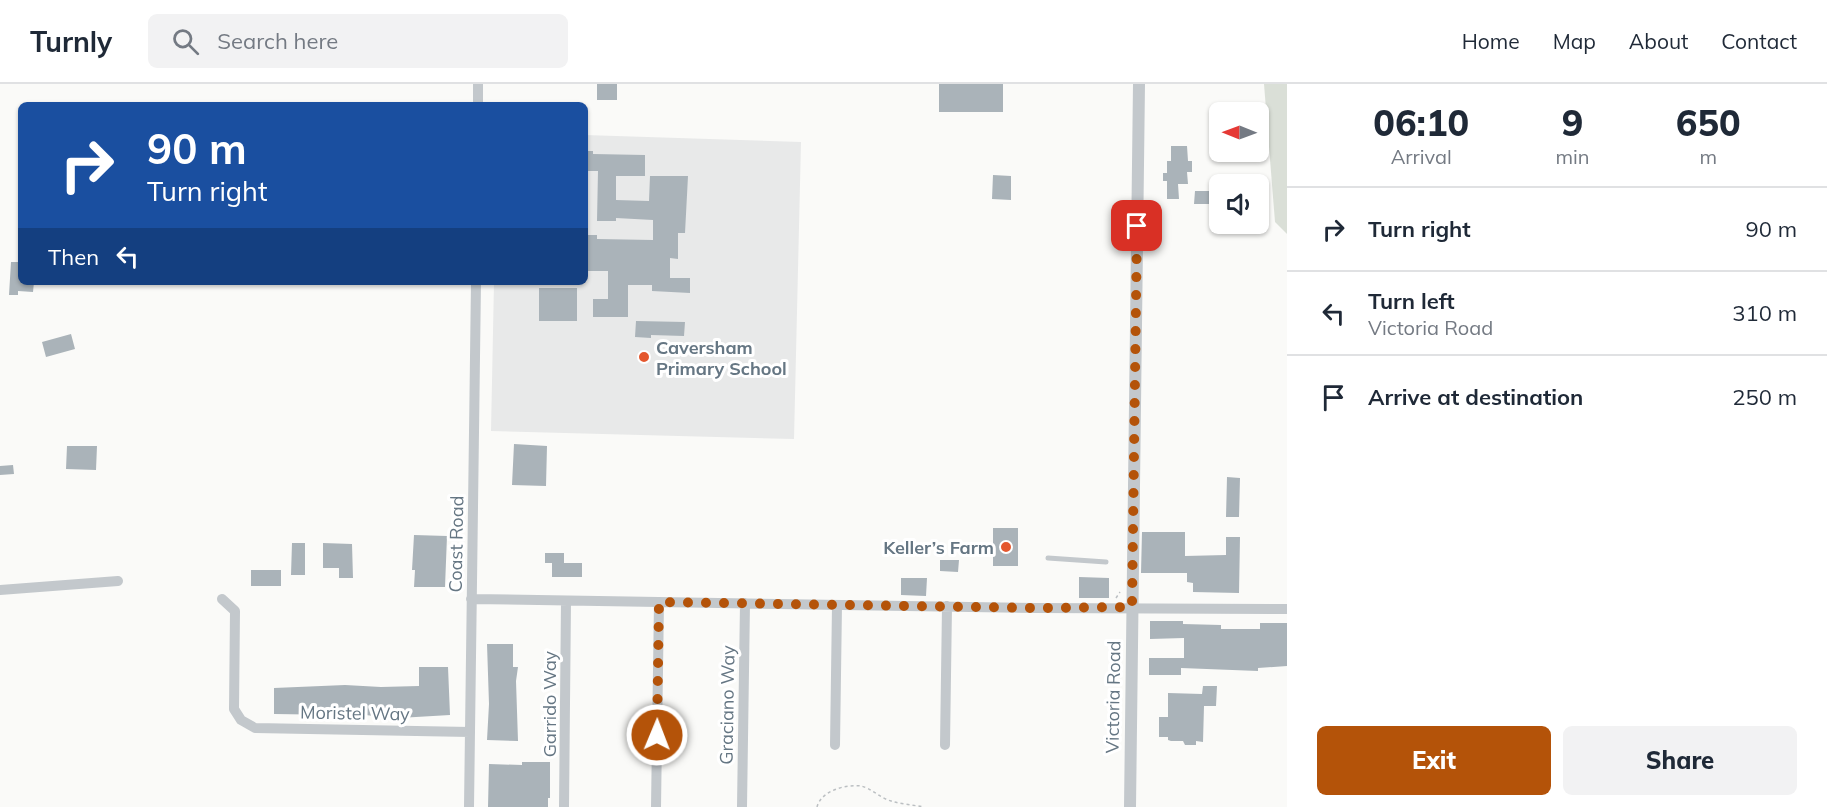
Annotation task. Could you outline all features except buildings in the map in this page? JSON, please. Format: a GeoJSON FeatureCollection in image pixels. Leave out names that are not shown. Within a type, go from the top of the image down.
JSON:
{"type":"FeatureCollection","features":[{"type":"Feature","properties":{"kind":"street"},"geometry":{"type":"LineString","coordinates":[[478,84],[478,102]]}},
{"type":"Feature","properties":{"kind":"street","name":"Victoria Road"},"geometry":{"type":"LineString","coordinates":[[1130,807],[1139,84]]}},
{"type":"Feature","properties":{"kind":"street","name":"Coast Road"},"geometry":{"type":"LineString","coordinates":[[469,807],[476,285]]}},
{"type":"Feature","properties":{"kind":"street"},"geometry":{"type":"LineString","coordinates":[[0,590],[118,581]]}},
{"type":"Feature","properties":{"kind":"street","name":"Moristel Way"},"geometry":{"type":"LineString","coordinates":[[222,599],[235,611],[234,709],[242,720],[255,728],[470,732]]}},
{"type":"Feature","properties":{"kind":"street"},"geometry":{"type":"LineString","coordinates":[[471,599],[1287,609]]}},
{"type":"Feature","properties":{"kind":"street","name":"Garrido Way"},"geometry":{"type":"LineString","coordinates":[[564,807],[566,601]]}},
{"type":"Feature","properties":{"kind":"street"},"geometry":{"type":"LineString","coordinates":[[656,807],[659,602]]}},
{"type":"Feature","properties":{"kind":"street","name":"Graciano Way"},"geometry":{"type":"LineString","coordinates":[[742,807],[745,603]]}},
{"type":"Feature","properties":{"kind":"street"},"geometry":{"type":"LineString","coordinates":[[835,745],[837,605]]}},
{"type":"Feature","properties":{"kind":"street"},"geometry":{"type":"LineString","coordinates":[[945,746],[947,606]]}},
{"type":"Feature","properties":{"kind":"lane"},"geometry":{"type":"LineString","coordinates":[[1048,558],[1106,562]]}},
{"type":"Feature","properties":{"kind":"path"},"geometry":{"type":"LineString","coordinates":[[1115,599],[1120,592]]}},
{"type":"Feature","properties":{"kind":"path"},"geometry":{"type":"LineString","coordinates":[[817,807],[818,801],[837,788],[863,786],[880,798],[924,807]]}},
{"type":"Feature","properties":{"kind":"shaded area"},"geometry":{"type":"Polygon","coordinates":[[[1264,84],[1287,84],[1287,234],[1275,222],[1269,147],[1269,102],[1265,102],[1264,84]]]}},
{"type":"Feature","properties":{"kind":"shaded area","name":"Caversham Primary School"},"geometry":{"type":"Polygon","coordinates":[[[588,135],[801,142],[794,439],[491,431],[494,285],[588,285],[588,135]]]}},
{"type":"Feature","properties":{"kind":"place","name":"Caversham Primary School"},"geometry":{"type":"Point","coordinates":[644,357]}},
{"type":"Feature","properties":{"kind":"place","name":"Keller’s Farm"},"geometry":{"type":"Point","coordinates":[1006,547]}},
{"type":"Feature","properties":{"kind":"route"},"geometry":{"type":"LineString","coordinates":[[657,735],[659,602],[1036,608],[1132,607],[1137,226]]}}]}
